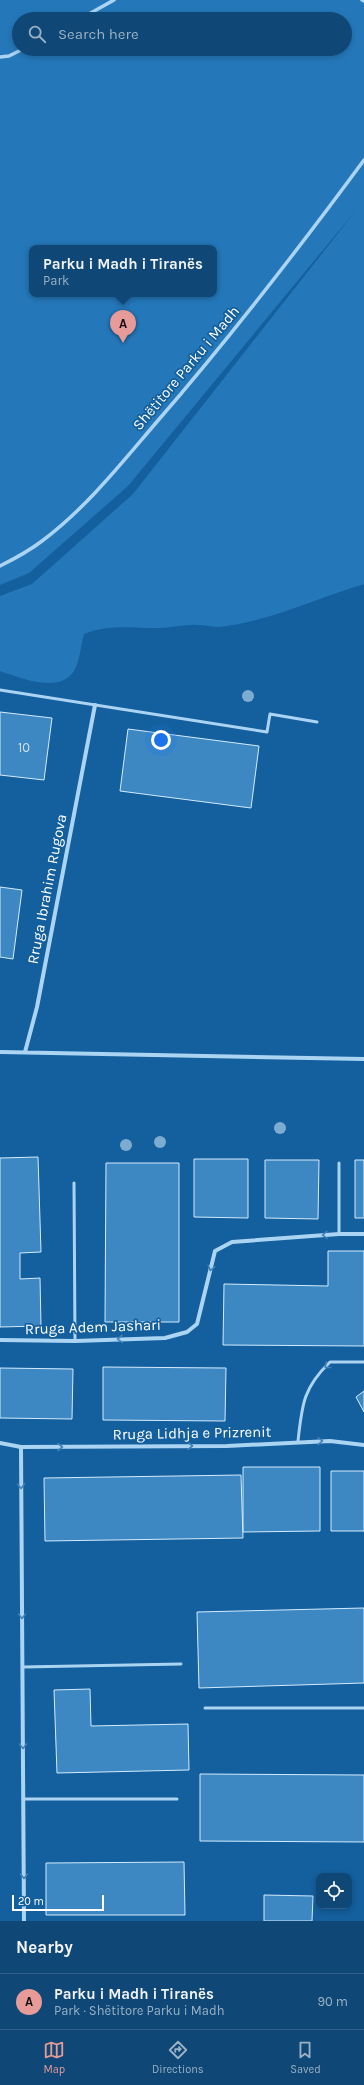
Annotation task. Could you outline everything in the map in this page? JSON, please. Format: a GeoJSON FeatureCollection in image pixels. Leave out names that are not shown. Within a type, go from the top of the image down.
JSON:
{"type":"FeatureCollection","features":[{"type":"Feature","properties":{"kind":"street"},"geometry":{"type":"LineString","coordinates":[[93,12],[114,0]]}},
{"type":"Feature","properties":{"kind":"street"},"geometry":{"type":"LineString","coordinates":[[0,57],[12,54]]}},
{"type":"Feature","properties":{"kind":"street","name":"Shëtitore Parku i Madh"},"geometry":{"type":"LineString","coordinates":[[0,566],[41,542],[76,512],[108,478],[183,392],[285,267],[364,160]]}},
{"type":"Feature","properties":{"kind":"street","name":"Rruga Ibrahim Rugova"},"geometry":{"type":"LineString","coordinates":[[25,1052],[37,1007],[95,705]]}},
{"type":"Feature","properties":{"kind":"street"},"geometry":{"type":"LineString","coordinates":[[0,1052],[364,1059]]}},
{"type":"Feature","properties":{"kind":"street","name":"Rruga Adem Jashari"},"geometry":{"type":"LineString","coordinates":[[0,1340],[74,1341],[165,1338],[186,1332],[197,1324],[215,1251],[232,1242],[339,1234],[364,1234]]}},
{"type":"Feature","properties":{"kind":"street","name":"Rruga Lidhja e Prizrenit"},"geometry":{"type":"LineString","coordinates":[[0,1443],[21,1447],[227,1446],[298,1441],[330,1441],[364,1445]]}},
{"type":"Feature","properties":{"kind":"street"},"geometry":{"type":"LineString","coordinates":[[21,1447],[24,1921]]}},
{"type":"Feature","properties":{"kind":"lane"},"geometry":{"type":"LineString","coordinates":[[0,690],[267,732],[270,714],[317,722]]}},
{"type":"Feature","properties":{"kind":"lane"},"geometry":{"type":"LineString","coordinates":[[339,1163],[339,1234]]}},
{"type":"Feature","properties":{"kind":"lane"},"geometry":{"type":"LineString","coordinates":[[74,1183],[74,1341]]}},
{"type":"Feature","properties":{"kind":"lane"},"geometry":{"type":"LineString","coordinates":[[298,1441],[304,1400],[316,1375],[330,1362],[364,1362]]}},
{"type":"Feature","properties":{"kind":"lane"},"geometry":{"type":"LineString","coordinates":[[22,1667],[181,1664]]}},
{"type":"Feature","properties":{"kind":"lane"},"geometry":{"type":"LineString","coordinates":[[205,1708],[364,1708]]}},
{"type":"Feature","properties":{"kind":"lane"},"geometry":{"type":"LineString","coordinates":[[23,1799],[177,1799]]}},
{"type":"Feature","properties":{"kind":"shaded area"},"geometry":{"type":"Polygon","coordinates":[[[0,0],[364,0],[364,584],[274,615],[238,624],[219,627],[193,625],[163,628],[120,627],[93,631],[84,634],[76,667],[70,676],[62,681],[52,683],[41,682],[0,671],[0,596],[32,584],[133,494],[357,209],[128,486],[29,573],[0,585],[0,0]]]}},
{"type":"Feature","properties":{"kind":"building"},"geometry":{"type":"Polygon","coordinates":[[[0,712],[52,718],[44,780],[0,775],[0,712]]]}},
{"type":"Feature","properties":{"kind":"building"},"geometry":{"type":"Polygon","coordinates":[[[128,729],[259,746],[251,808],[120,791],[128,729]]]}},
{"type":"Feature","properties":{"kind":"building"},"geometry":{"type":"Polygon","coordinates":[[[0,887],[22,890],[13,959],[0,957],[0,887]]]}},
{"type":"Feature","properties":{"kind":"building"},"geometry":{"type":"Polygon","coordinates":[[[38,1157],[41,1252],[20,1253],[20,1279],[40,1278],[41,1326],[0,1327],[0,1158],[38,1157]]]}},
{"type":"Feature","properties":{"kind":"building"},"geometry":{"type":"Polygon","coordinates":[[[194,1159],[248,1159],[248,1218],[194,1217],[194,1159]]]}},
{"type":"Feature","properties":{"kind":"building"},"geometry":{"type":"Polygon","coordinates":[[[265,1160],[319,1160],[318,1219],[265,1218],[265,1160]]]}},
{"type":"Feature","properties":{"kind":"building"},"geometry":{"type":"Polygon","coordinates":[[[355,1160],[364,1160],[364,1218],[355,1218],[355,1160]]]}},
{"type":"Feature","properties":{"kind":"building"},"geometry":{"type":"Polygon","coordinates":[[[106,1163],[179,1163],[179,1322],[105,1322],[106,1163]]]}},
{"type":"Feature","properties":{"kind":"building"},"geometry":{"type":"Polygon","coordinates":[[[328,1251],[364,1251],[364,1346],[223,1345],[224,1284],[328,1286],[328,1251]]]}},
{"type":"Feature","properties":{"kind":"building"},"geometry":{"type":"Polygon","coordinates":[[[103,1367],[226,1368],[225,1421],[103,1420],[103,1367]]]}},
{"type":"Feature","properties":{"kind":"building"},"geometry":{"type":"Polygon","coordinates":[[[0,1368],[73,1369],[72,1419],[0,1418],[0,1368]]]}},
{"type":"Feature","properties":{"kind":"building"},"geometry":{"type":"Polygon","coordinates":[[[364,1391],[364,1412],[356,1397],[364,1391]]]}},
{"type":"Feature","properties":{"kind":"building"},"geometry":{"type":"Polygon","coordinates":[[[243,1467],[320,1467],[320,1531],[243,1532],[243,1467]]]}},
{"type":"Feature","properties":{"kind":"building"},"geometry":{"type":"Polygon","coordinates":[[[331,1471],[364,1471],[364,1531],[331,1531],[331,1471]]]}},
{"type":"Feature","properties":{"kind":"building"},"geometry":{"type":"Polygon","coordinates":[[[241,1475],[243,1538],[45,1541],[44,1478],[241,1475]]]}},
{"type":"Feature","properties":{"kind":"building"},"geometry":{"type":"Polygon","coordinates":[[[364,1608],[364,1683],[199,1688],[197,1612],[364,1608]]]}},
{"type":"Feature","properties":{"kind":"building"},"geometry":{"type":"Polygon","coordinates":[[[90,1689],[91,1726],[188,1724],[189,1770],[57,1773],[54,1690],[90,1689]]]}},
{"type":"Feature","properties":{"kind":"building"},"geometry":{"type":"Polygon","coordinates":[[[200,1774],[364,1775],[364,1842],[200,1841],[200,1774]]]}},
{"type":"Feature","properties":{"kind":"building"},"geometry":{"type":"Polygon","coordinates":[[[184,1862],[185,1915],[46,1915],[46,1863],[184,1862]]]}},
{"type":"Feature","properties":{"kind":"building"},"geometry":{"type":"Polygon","coordinates":[[[264,1895],[313,1896],[312,1921],[264,1921],[264,1895]]]}},
{"type":"Feature","properties":{"kind":"place","name":"Parku i Madh i Tiranës"},"geometry":{"type":"Point","coordinates":[123,343]}}]}
